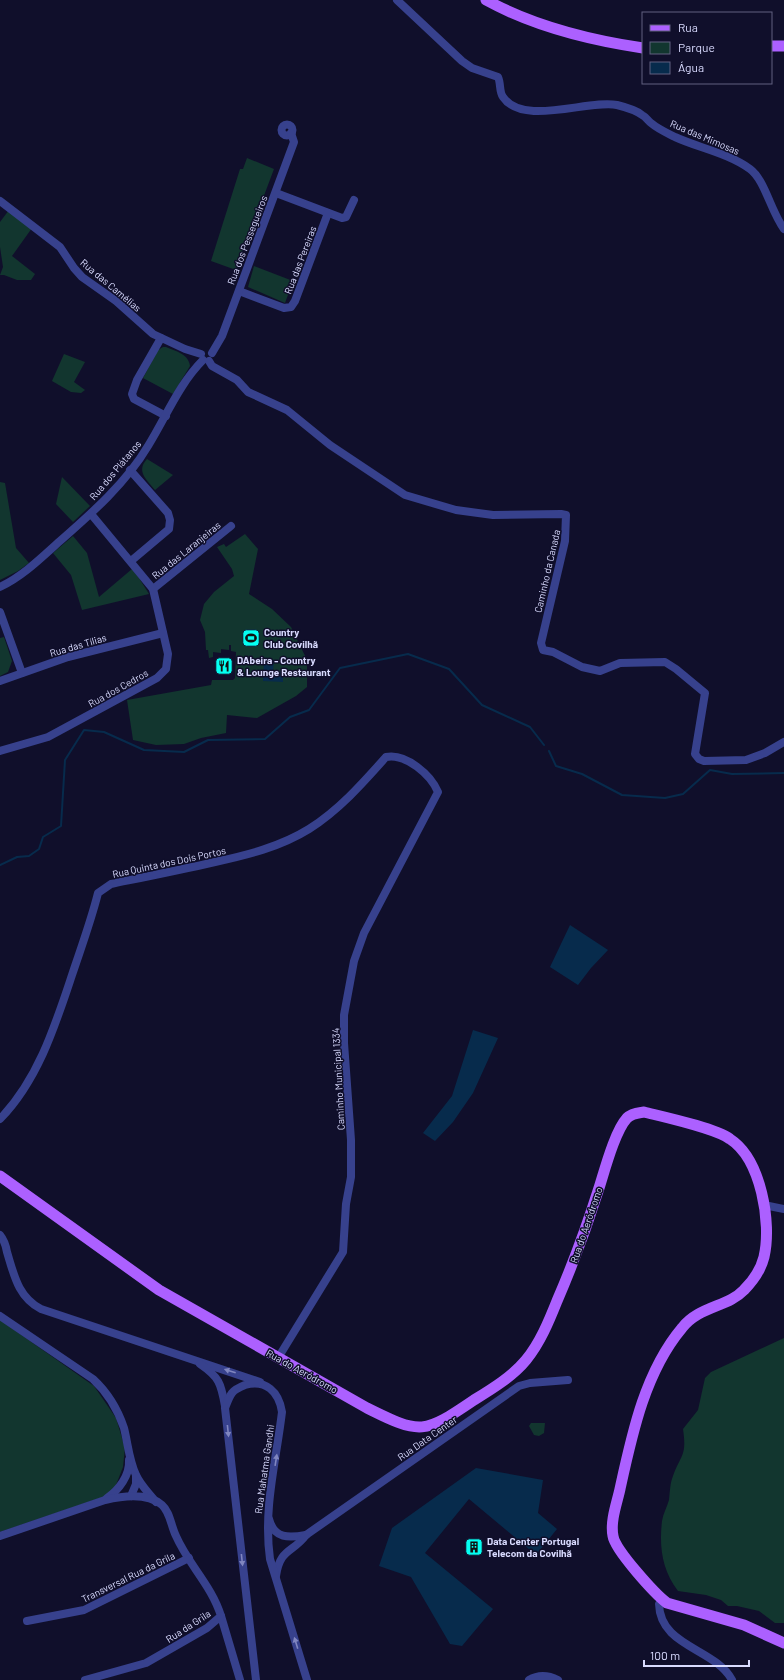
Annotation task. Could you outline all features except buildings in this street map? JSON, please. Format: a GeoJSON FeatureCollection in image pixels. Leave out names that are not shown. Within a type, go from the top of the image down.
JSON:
{"type":"FeatureCollection","features":[{"type":"Feature","properties":{"kind":"main road"},"geometry":{"type":"LineString","coordinates":[[486,0],[529,20],[566,33],[604,42],[642,48]]}},
{"type":"Feature","properties":{"kind":"main road"},"geometry":{"type":"LineString","coordinates":[[496,0],[541,20],[575,31],[642,44]]}},
{"type":"Feature","properties":{"kind":"main road"},"geometry":{"type":"LineString","coordinates":[[772,46],[784,46]]}},
{"type":"Feature","properties":{"kind":"main road"},"geometry":{"type":"LineString","coordinates":[[772,51],[784,51]]}},
{"type":"Feature","properties":{"kind":"main road","name":"Rua do Aeródromo"},"geometry":{"type":"LineString","coordinates":[[0,1176],[159,1290],[373,1411],[397,1423],[416,1428],[439,1422],[485,1393],[514,1372],[527,1360],[539,1340],[574,1261],[616,1141],[628,1117],[634,1113],[644,1112],[729,1138],[746,1155],[754,1172],[764,1205],[767,1238],[764,1259],[757,1274],[744,1291],[696,1314],[681,1328],[659,1365],[648,1388],[627,1460],[613,1520],[614,1541],[626,1558],[663,1599]]}},
{"type":"Feature","properties":{"kind":"main road"},"geometry":{"type":"LineString","coordinates":[[663,1599],[678,1606],[744,1625],[784,1643]]}},
{"type":"Feature","properties":{"kind":"street","name":"Rua das Mimosas"},"geometry":{"type":"LineString","coordinates":[[397,0],[462,61],[472,68],[498,77],[502,96],[506,101],[516,107],[551,112],[603,104],[615,105],[642,114],[652,124],[674,137],[734,159],[750,169],[759,178],[770,206],[784,229]]}},
{"type":"Feature","properties":{"kind":"street","name":"Rua dos Pessegueiros"},"geometry":{"type":"LineString","coordinates":[[206,357],[222,336],[294,142],[291,133]]}},
{"type":"Feature","properties":{"kind":"street"},"geometry":{"type":"LineString","coordinates":[[276,193],[342,218],[346,217],[354,200]]}},
{"type":"Feature","properties":{"kind":"street","name":"Rua das Camélias"},"geometry":{"type":"LineString","coordinates":[[0,201],[60,247],[82,277],[116,301],[153,334],[206,357]]}},
{"type":"Feature","properties":{"kind":"street","name":"Rua das Pereiras"},"geometry":{"type":"LineString","coordinates":[[239,291],[284,308],[291,307],[295,301],[328,213]]}},
{"type":"Feature","properties":{"kind":"street"},"geometry":{"type":"LineString","coordinates":[[161,338],[132,389],[132,394],[134,399],[166,416]]}},
{"type":"Feature","properties":{"kind":"street","name":"Rua dos Plátanos"},"geometry":{"type":"LineString","coordinates":[[0,587],[26,572],[90,514],[130,470],[147,448],[189,374],[206,357]]}},
{"type":"Feature","properties":{"kind":"street","name":"Caminho da Canada"},"geometry":{"type":"LineString","coordinates":[[206,357],[212,366],[237,380],[248,392],[287,410],[330,445],[405,495],[442,506],[488,515],[566,515],[565,541],[541,643],[543,650],[553,652],[582,667],[600,671],[620,663],[662,662],[673,666],[705,693],[695,754],[699,759],[704,761],[746,760],[765,753],[784,742]]}},
{"type":"Feature","properties":{"kind":"street"},"geometry":{"type":"LineString","coordinates":[[130,470],[168,513],[170,520],[169,529],[131,561]]}},
{"type":"Feature","properties":{"kind":"street","name":"Rua dos Cedros"},"geometry":{"type":"LineString","coordinates":[[0,751],[48,737],[157,678],[164,672],[168,654],[153,589],[90,514]]}},
{"type":"Feature","properties":{"kind":"street","name":"Rua das Laranjeiras"},"geometry":{"type":"LineString","coordinates":[[153,589],[231,526]]}},
{"type":"Feature","properties":{"kind":"street"},"geometry":{"type":"LineString","coordinates":[[0,612],[22,673]]}},
{"type":"Feature","properties":{"kind":"street","name":"Rua das Tílias"},"geometry":{"type":"LineString","coordinates":[[0,681],[96,649],[163,633]]}},
{"type":"Feature","properties":{"kind":"street","name":"Rua Quinta dos Dois Portos"},"geometry":{"type":"LineString","coordinates":[[0,1119],[11,1107],[43,1055],[69,985],[98,894],[103,889],[111,884],[258,852],[286,841],[308,830],[330,814],[351,796],[388,756]]}},
{"type":"Feature","properties":{"kind":"street","name":"Caminho Municipal 1334"},"geometry":{"type":"LineString","coordinates":[[278,1358],[343,1252],[346,1204],[351,1177],[351,1143],[344,1043],[344,1015],[354,961],[364,933],[438,792],[428,776],[418,767],[404,760],[388,756]]}},
{"type":"Feature","properties":{"kind":"street"},"geometry":{"type":"LineString","coordinates":[[764,1205],[784,1209]]}},
{"type":"Feature","properties":{"kind":"street","name":"Rua Mahatma Gandhi"},"geometry":{"type":"LineString","coordinates":[[0,1235],[5,1244],[20,1292],[32,1304],[41,1309],[262,1383],[274,1392],[280,1401],[282,1412],[267,1513],[269,1554],[307,1680]]}},
{"type":"Feature","properties":{"kind":"street"},"geometry":{"type":"LineString","coordinates":[[0,1316],[93,1379],[103,1388],[124,1428],[130,1465],[121,1485],[105,1500]]}},
{"type":"Feature","properties":{"kind":"street","name":"Rua Mahatma Gandhi"},"geometry":{"type":"LineString","coordinates":[[197,1362],[217,1378],[222,1386],[256,1680]]}},
{"type":"Feature","properties":{"kind":"street","name":"Rua Data Center"},"geometry":{"type":"LineString","coordinates":[[276,1579],[277,1568],[282,1557],[306,1535],[519,1386],[530,1383],[568,1380]]}},
{"type":"Feature","properties":{"kind":"street"},"geometry":{"type":"LineString","coordinates":[[225,1408],[232,1393],[236,1389],[249,1384],[262,1383]]}},
{"type":"Feature","properties":{"kind":"street","name":"Rua da Grila"},"geometry":{"type":"LineString","coordinates":[[85,1680],[146,1663],[207,1628],[221,1616],[214,1598],[176,1537],[168,1513],[162,1505],[157,1502],[144,1488],[136,1475],[129,1455]]}},
{"type":"Feature","properties":{"kind":"street"},"geometry":{"type":"LineString","coordinates":[[131,1496],[136,1484],[136,1475]]}},
{"type":"Feature","properties":{"kind":"street"},"geometry":{"type":"LineString","coordinates":[[126,1476],[126,1485],[131,1496]]}},
{"type":"Feature","properties":{"kind":"street"},"geometry":{"type":"LineString","coordinates":[[0,1536],[105,1500],[131,1496],[157,1502]]}},
{"type":"Feature","properties":{"kind":"street","name":"Rua Data Center"},"geometry":{"type":"LineString","coordinates":[[267,1513],[270,1526],[280,1536],[291,1538],[306,1535]]}},
{"type":"Feature","properties":{"kind":"street","name":"Transversal Rua da Grila"},"geometry":{"type":"LineString","coordinates":[[27,1621],[84,1610],[189,1558]]}},
{"type":"Feature","properties":{"kind":"street"},"geometry":{"type":"LineString","coordinates":[[663,1599],[659,1604],[659,1613],[664,1624],[671,1633],[712,1661],[732,1680]]}},
{"type":"Feature","properties":{"kind":"street"},"geometry":{"type":"LineString","coordinates":[[221,1616],[240,1680]]}},
{"type":"Feature","properties":{"kind":"street"},"geometry":{"type":"LineString","coordinates":[[529,1680],[537,1676],[545,1676],[558,1680]]}},
{"type":"Feature","properties":{"kind":"green space"},"geometry":{"type":"Polygon","coordinates":[[[247,158],[274,169],[236,270],[211,261],[240,169],[243,169],[247,158]]]}},
{"type":"Feature","properties":{"kind":"green space"},"geometry":{"type":"Polygon","coordinates":[[[9,210],[32,228],[12,256],[35,274],[31,280],[17,280],[0,275],[3,267],[0,247],[0,222],[9,210]]]}},
{"type":"Feature","properties":{"kind":"green space"},"geometry":{"type":"Polygon","coordinates":[[[254,266],[293,281],[285,303],[248,287],[254,266]]]}},
{"type":"Feature","properties":{"kind":"green space"},"geometry":{"type":"Polygon","coordinates":[[[163,347],[184,356],[189,362],[190,366],[173,394],[143,378],[158,350],[163,347]]]}},
{"type":"Feature","properties":{"kind":"green space"},"geometry":{"type":"Polygon","coordinates":[[[64,354],[85,362],[74,382],[85,390],[81,393],[71,392],[52,381],[64,354]]]}},
{"type":"Feature","properties":{"kind":"green space"},"geometry":{"type":"Polygon","coordinates":[[[147,459],[173,475],[155,490],[146,479],[142,471],[142,467],[147,459]]]}},
{"type":"Feature","properties":{"kind":"green space"},"geometry":{"type":"Polygon","coordinates":[[[62,477],[90,506],[73,522],[56,504],[62,477]]]}},
{"type":"Feature","properties":{"kind":"green space"},"geometry":{"type":"Polygon","coordinates":[[[0,482],[5,483],[16,548],[29,563],[18,571],[0,580],[0,482]]]}},
{"type":"Feature","properties":{"kind":"green space","name":"Country Club Covilhã"},"geometry":{"type":"Polygon","coordinates":[[[245,534],[258,549],[249,594],[272,609],[291,627],[307,660],[307,687],[296,696],[257,718],[227,715],[226,733],[201,738],[184,744],[156,745],[133,740],[127,700],[211,685],[212,680],[233,680],[235,678],[236,652],[231,651],[231,645],[229,645],[229,650],[221,649],[221,653],[213,652],[213,657],[209,658],[208,650],[206,650],[205,632],[200,620],[204,604],[214,592],[234,576],[232,569],[217,547],[224,544],[226,547],[245,534]]]}},
{"type":"Feature","properties":{"kind":"green space"},"geometry":{"type":"Polygon","coordinates":[[[73,536],[87,553],[99,597],[132,569],[149,594],[82,610],[71,575],[53,553],[73,536]]]}},
{"type":"Feature","properties":{"kind":"green space"},"geometry":{"type":"Polygon","coordinates":[[[4,637],[12,661],[8,672],[0,676],[0,638],[4,637]]]}},
{"type":"Feature","properties":{"kind":"green space"},"geometry":{"type":"Polygon","coordinates":[[[0,1320],[94,1386],[116,1418],[125,1448],[123,1467],[116,1485],[109,1495],[0,1532],[0,1320]]]}},
{"type":"Feature","properties":{"kind":"green space"},"geometry":{"type":"Polygon","coordinates":[[[784,1338],[784,1623],[775,1623],[759,1611],[737,1606],[728,1606],[721,1600],[706,1595],[678,1591],[668,1575],[665,1566],[661,1531],[663,1518],[669,1500],[672,1479],[684,1450],[683,1429],[698,1410],[705,1378],[711,1372],[784,1338]]]}},
{"type":"Feature","properties":{"kind":"green space"},"geometry":{"type":"Polygon","coordinates":[[[531,1423],[545,1423],[544,1433],[539,1436],[534,1435],[529,1426],[531,1423]]]}},
{"type":"Feature","properties":{"kind":"water"},"geometry":{"type":"Polygon","coordinates":[[[264,660],[274,660],[273,671],[283,672],[283,682],[263,681],[264,660]]]}},
{"type":"Feature","properties":{"kind":"water"},"geometry":{"type":"Polygon","coordinates":[[[570,925],[608,950],[578,985],[550,967],[570,925]]]}},
{"type":"Feature","properties":{"kind":"water"},"geometry":{"type":"Polygon","coordinates":[[[473,1030],[498,1038],[473,1093],[453,1122],[435,1141],[423,1133],[452,1096],[473,1030]]]}},
{"type":"Feature","properties":{"kind":"water"},"geometry":{"type":"Polygon","coordinates":[[[476,1468],[543,1480],[538,1513],[557,1529],[536,1555],[469,1499],[425,1553],[493,1609],[462,1646],[450,1644],[411,1577],[379,1566],[392,1528],[476,1468]]]}},
{"type":"Feature","properties":{"kind":"waterway"},"geometry":{"type":"LineString","coordinates":[[0,865],[17,857],[29,856],[39,849],[43,837],[61,826],[65,760],[84,730],[104,732],[144,750],[184,752],[208,740],[265,739],[290,717],[309,710],[340,668],[408,654],[449,669],[482,705],[530,727],[544,745]]}},
{"type":"Feature","properties":{"kind":"waterway"},"geometry":{"type":"LineString","coordinates":[[549,751],[556,766],[582,774],[622,795],[665,798],[683,794],[710,770],[732,774],[784,773]]}},
{"type":"Feature","properties":{"kind":"place","name":"Country Club Covilhã"},"geometry":{"type":"Point","coordinates":[251,638]}},
{"type":"Feature","properties":{"kind":"place","name":"DAbeira - Country & Lounge Restaurant"},"geometry":{"type":"Point","coordinates":[224,666]}},
{"type":"Feature","properties":{"kind":"place","name":"Data Center Portugal Telecom da Covilhã"},"geometry":{"type":"Point","coordinates":[474,1547]}}]}
